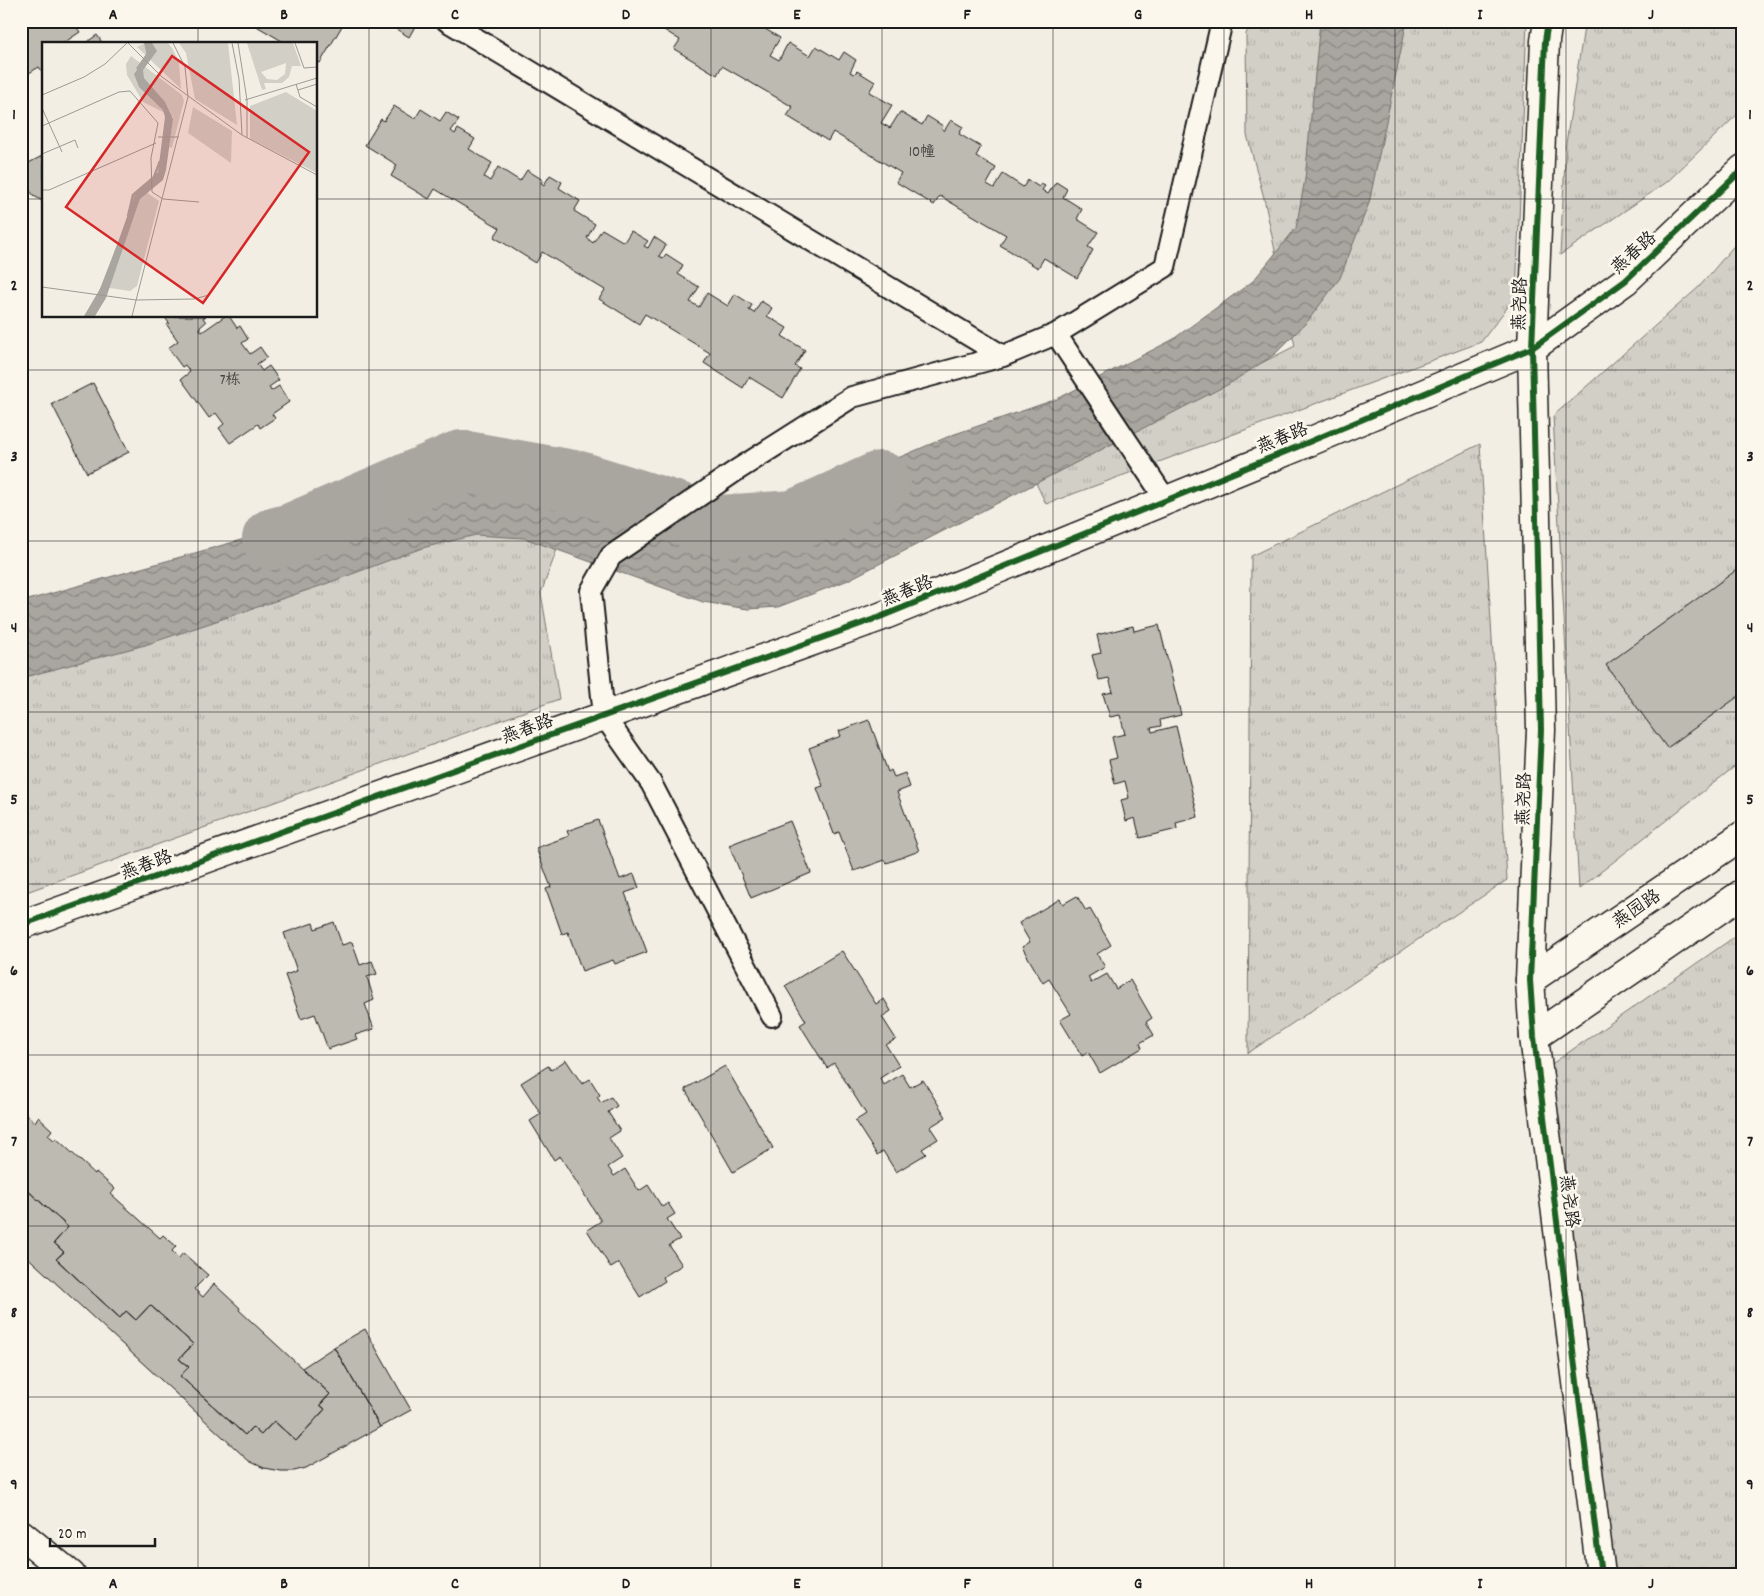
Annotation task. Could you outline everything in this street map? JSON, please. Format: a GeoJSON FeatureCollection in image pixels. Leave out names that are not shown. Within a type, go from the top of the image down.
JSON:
{"type":"FeatureCollection","features":[{"type":"Feature","properties":{"kind":"street","name":"燕尧路"},"geometry":{"type":"LineString","coordinates":[[1548,21],[1545,41],[1532,348],[1540,730],[1530,980],[1534,1037],[1601,1575]]}},
{"type":"Feature","properties":{"kind":"street","name":"燕春路"},"geometry":{"type":"LineString","coordinates":[[21,925],[880,617],[1532,348],[1625,281],[1743,169]]}},
{"type":"Feature","properties":{"kind":"street","name":"燕园路"},"geometry":{"type":"LineString","coordinates":[[1530,980],[1743,835]]}},
{"type":"Feature","properties":{"kind":"street"},"geometry":{"type":"LineString","coordinates":[[1534,1037],[1743,893]]}},
{"type":"Feature","properties":{"kind":"street"},"geometry":{"type":"LineString","coordinates":[[21,1534],[71,1575]]}},
{"type":"Feature","properties":{"kind":"lane"},"geometry":{"type":"LineString","coordinates":[[447,21],[1003,356]]}},
{"type":"Feature","properties":{"kind":"lane"},"geometry":{"type":"LineString","coordinates":[[772,1016],[651,783],[604,716],[591,591],[611,556],[737,470],[852,397],[1003,356],[1056,334],[1165,267],[1222,21]]}},
{"type":"Feature","properties":{"kind":"lane"},"geometry":{"type":"LineString","coordinates":[[1056,334],[1166,500]]}},
{"type":"Feature","properties":{"kind":"green space"},"geometry":{"type":"Polygon","coordinates":[[[1252,21],[1527,21],[1516,296],[1481,342],[1046,504],[1034,479],[1295,346],[1264,198],[1247,135],[1246,34],[1252,21]]]}},
{"type":"Feature","properties":{"kind":"green space"},"geometry":{"type":"Polygon","coordinates":[[[1585,21],[1743,21],[1743,109],[1667,182],[1560,255],[1566,143],[1585,21]]]}},
{"type":"Feature","properties":{"kind":"green space"},"geometry":{"type":"Polygon","coordinates":[[[1743,235],[1743,760],[1579,889],[1553,416],[1700,286],[1743,235]]]}},
{"type":"Feature","properties":{"kind":"green space"},"geometry":{"type":"Polygon","coordinates":[[[1480,444],[1507,880],[1248,1053],[1251,556],[1480,444]]]}},
{"type":"Feature","properties":{"kind":"green space"},"geometry":{"type":"Polygon","coordinates":[[[497,525],[559,544],[541,593],[559,699],[21,894],[21,656],[497,525]]]}},
{"type":"Feature","properties":{"kind":"green space"},"geometry":{"type":"Polygon","coordinates":[[[1743,931],[1743,1575],[1614,1575],[1546,1068],[1743,931]]]}},
{"type":"Feature","properties":{"kind":"water"},"geometry":{"type":"Polygon","coordinates":[[[1320,21],[1407,21],[1369,203],[1340,278],[1307,322],[1275,354],[1229,384],[846,581],[778,607],[748,609],[703,602],[524,538],[476,535],[422,548],[320,586],[145,645],[21,678],[21,602],[340,512],[446,477],[481,471],[500,473],[567,496],[700,536],[740,539],[777,529],[797,520],[841,489],[879,466],[952,435],[1057,399],[1172,340],[1253,281],[1296,228],[1305,179],[1320,21]]]}},
{"type":"Feature","properties":{"kind":"building"},"geometry":{"type":"Polygon","coordinates":[[[21,21],[72,21],[80,32],[65,42],[42,42],[42,71],[39,67],[29,73],[21,61],[21,21]]]}},
{"type":"Feature","properties":{"kind":"building"},"geometry":{"type":"Polygon","coordinates":[[[248,21],[345,21],[320,63],[318,62],[318,42],[284,42],[248,21]]]}},
{"type":"Feature","properties":{"kind":"building"},"geometry":{"type":"Polygon","coordinates":[[[383,21],[418,21],[409,37],[383,21]]]}},
{"type":"Feature","properties":{"kind":"building"},"geometry":{"type":"Polygon","coordinates":[[[650,21],[758,21],[757,24],[780,38],[770,55],[779,60],[788,43],[810,56],[816,46],[839,60],[844,52],[856,60],[850,72],[854,74],[857,71],[875,82],[869,92],[892,105],[881,123],[890,128],[900,112],[922,125],[927,116],[943,126],[942,129],[944,131],[951,120],[963,127],[959,134],[981,147],[976,156],[996,168],[987,184],[994,188],[1003,174],[1023,187],[1028,180],[1039,187],[1041,184],[1045,186],[1042,190],[1048,194],[1056,182],[1067,189],[1063,197],[1082,209],[1077,219],[1098,232],[1088,247],[1093,250],[1077,278],[1044,258],[1038,268],[1000,245],[1006,235],[940,196],[934,205],[896,182],[901,173],[833,132],[828,141],[787,116],[793,107],[722,66],[717,75],[674,49],[680,40],[650,21]]]}},
{"type":"Feature","properties":{"kind":"building"},"geometry":{"type":"Polygon","coordinates":[[[97,35],[102,42],[87,42],[97,35]]]}},
{"type":"Feature","properties":{"kind":"building"},"geometry":{"type":"Polygon","coordinates":[[[394,106],[415,119],[421,109],[440,121],[446,112],[459,120],[451,131],[455,134],[458,129],[475,139],[469,149],[492,163],[484,177],[490,181],[498,167],[520,181],[527,170],[543,180],[541,183],[544,185],[550,175],[562,182],[559,188],[580,201],[574,211],[595,224],[587,238],[593,243],[602,229],[624,242],[631,231],[648,241],[644,246],[648,248],[654,237],[666,245],[659,256],[663,258],[666,254],[683,265],[678,274],[699,287],[690,302],[699,307],[707,293],[728,306],[735,294],[752,305],[749,310],[754,313],[761,301],[772,308],[767,316],[787,328],[782,336],[805,350],[795,366],[800,369],[783,398],[749,377],[743,388],[704,363],[710,353],[645,314],[639,324],[599,299],[605,290],[542,252],[536,263],[494,237],[500,228],[435,189],[429,199],[391,176],[397,165],[365,145],[381,119],[384,121],[394,106]]]}},
{"type":"Feature","properties":{"kind":"building"},"geometry":{"type":"Polygon","coordinates":[[[42,156],[42,201],[34,196],[21,179],[21,167],[42,156]]]}},
{"type":"Feature","properties":{"kind":"building"},"geometry":{"type":"Polygon","coordinates":[[[165,318],[203,318],[206,322],[199,328],[202,332],[222,318],[230,318],[237,328],[240,326],[248,339],[242,343],[250,354],[260,347],[267,357],[257,364],[262,371],[269,366],[279,380],[269,387],[271,391],[279,386],[289,402],[272,414],[275,418],[260,428],[258,424],[230,443],[219,428],[224,424],[216,413],[209,418],[181,379],[190,372],[185,365],[182,367],[168,348],[178,341],[167,325],[169,323],[165,318]]]}},
{"type":"Feature","properties":{"kind":"building"},"geometry":{"type":"Polygon","coordinates":[[[93,383],[129,452],[87,473],[52,404],[93,383]]]}},
{"type":"Feature","properties":{"kind":"building"},"geometry":{"type":"Polygon","coordinates":[[[1742,566],[1743,693],[1667,748],[1606,665],[1742,566]]]}},
{"type":"Feature","properties":{"kind":"building"},"geometry":{"type":"Polygon","coordinates":[[[1159,625],[1181,715],[1160,720],[1161,726],[1151,728],[1152,732],[1176,726],[1198,817],[1176,823],[1177,829],[1140,838],[1135,818],[1126,821],[1121,800],[1129,798],[1125,781],[1115,784],[1109,760],[1117,758],[1112,737],[1125,734],[1120,715],[1110,717],[1103,694],[1113,692],[1109,678],[1099,680],[1092,655],[1101,653],[1097,635],[1133,626],[1134,631],[1159,625]]]}},
{"type":"Feature","properties":{"kind":"building"},"geometry":{"type":"Polygon","coordinates":[[[869,720],[888,772],[891,770],[894,777],[905,773],[910,787],[897,792],[919,851],[887,863],[885,860],[854,871],[839,832],[834,834],[817,788],[823,786],[809,748],[841,736],[839,731],[869,720]]]}},
{"type":"Feature","properties":{"kind":"building"},"geometry":{"type":"Polygon","coordinates":[[[598,820],[620,879],[634,874],[639,888],[625,893],[647,952],[615,964],[613,960],[582,971],[568,932],[562,934],[546,889],[551,887],[536,848],[569,836],[567,831],[598,820]]]}},
{"type":"Feature","properties":{"kind":"building"},"geometry":{"type":"Polygon","coordinates":[[[790,821],[811,873],[751,898],[729,845],[790,821]]]}},
{"type":"Feature","properties":{"kind":"building"},"geometry":{"type":"Polygon","coordinates":[[[1077,896],[1086,911],[1090,909],[1111,945],[1097,954],[1105,967],[1088,977],[1091,983],[1107,974],[1116,989],[1130,980],[1152,1018],[1146,1022],[1154,1035],[1140,1043],[1142,1048],[1100,1073],[1088,1052],[1082,1056],[1060,1020],[1071,1014],[1049,979],[1043,983],[1022,947],[1030,942],[1019,923],[1060,899],[1063,904],[1077,896]]]}},
{"type":"Feature","properties":{"kind":"building"},"geometry":{"type":"Polygon","coordinates":[[[334,922],[342,945],[352,942],[360,965],[372,961],[377,974],[367,977],[374,1000],[365,1004],[374,1029],[355,1035],[357,1039],[328,1049],[315,1014],[301,1019],[285,975],[297,971],[284,933],[313,923],[315,929],[334,922]]]}},
{"type":"Feature","properties":{"kind":"building"},"geometry":{"type":"Polygon","coordinates":[[[842,951],[876,1004],[884,999],[891,1011],[882,1017],[896,1039],[886,1045],[899,1066],[880,1078],[884,1085],[902,1074],[910,1087],[923,1080],[946,1117],[930,1127],[938,1139],[922,1149],[926,1154],[896,1172],[883,1151],[877,1155],[855,1121],[866,1114],[834,1063],[827,1068],[800,1025],[806,1021],[785,986],[842,951]]]}},
{"type":"Feature","properties":{"kind":"building"},"geometry":{"type":"Polygon","coordinates":[[[566,1060],[582,1084],[590,1079],[600,1095],[597,1097],[601,1103],[611,1097],[617,1106],[608,1112],[620,1131],[609,1138],[622,1158],[608,1167],[614,1176],[625,1169],[639,1191],[648,1185],[662,1207],[668,1203],[675,1214],[667,1219],[680,1239],[669,1245],[682,1265],[663,1277],[665,1281],[640,1297],[619,1263],[611,1268],[587,1230],[601,1221],[560,1156],[554,1160],[530,1121],[541,1114],[521,1083],[548,1066],[551,1070],[566,1060]]]}},
{"type":"Feature","properties":{"kind":"building"},"geometry":{"type":"Polygon","coordinates":[[[725,1066],[773,1148],[733,1172],[685,1089],[725,1066]]]}},
{"type":"Feature","properties":{"kind":"building"},"geometry":{"type":"Polygon","coordinates":[[[21,1110],[35,1122],[38,1117],[52,1130],[48,1135],[54,1140],[56,1138],[95,1174],[96,1172],[115,1189],[111,1194],[160,1238],[163,1235],[176,1246],[172,1251],[179,1258],[183,1253],[208,1275],[194,1289],[203,1297],[214,1284],[240,1308],[239,1310],[330,1394],[320,1405],[325,1409],[296,1441],[274,1421],[261,1435],[252,1427],[245,1435],[180,1376],[189,1367],[179,1359],[193,1344],[150,1305],[136,1320],[126,1311],[120,1318],[56,1259],[64,1252],[54,1243],[68,1227],[25,1188],[21,1193],[21,1110]]]}},
{"type":"Feature","properties":{"kind":"building"},"geometry":{"type":"Polygon","coordinates":[[[25,1188],[68,1227],[54,1243],[64,1252],[56,1259],[120,1318],[126,1311],[136,1320],[150,1305],[193,1344],[179,1359],[189,1367],[180,1376],[245,1435],[252,1427],[261,1435],[274,1421],[296,1441],[325,1409],[320,1405],[330,1394],[302,1368],[334,1347],[380,1427],[306,1468],[294,1471],[280,1471],[264,1468],[249,1461],[21,1251],[21,1193],[25,1188]]]}},
{"type":"Feature","properties":{"kind":"building"},"geometry":{"type":"Polygon","coordinates":[[[365,1329],[411,1410],[380,1427],[334,1347],[365,1329]]]}},
{"type":"Feature","properties":{"kind":"waterway"},"geometry":{"type":"LineString","coordinates":[[273,539],[292,534],[461,461],[579,482],[720,526],[794,521],[880,482]]}},
{"type":"Feature","properties":{"kind":"cycle path"},"geometry":{"type":"LineString","coordinates":[[1548,21],[1545,41],[1532,348],[1541,730],[1530,980],[1534,1037],[1601,1575]]}},
{"type":"Feature","properties":{"kind":"cycle path"},"geometry":{"type":"LineString","coordinates":[[21,925],[880,617],[1297,447],[1532,348],[1625,281],[1743,169]]}}]}
